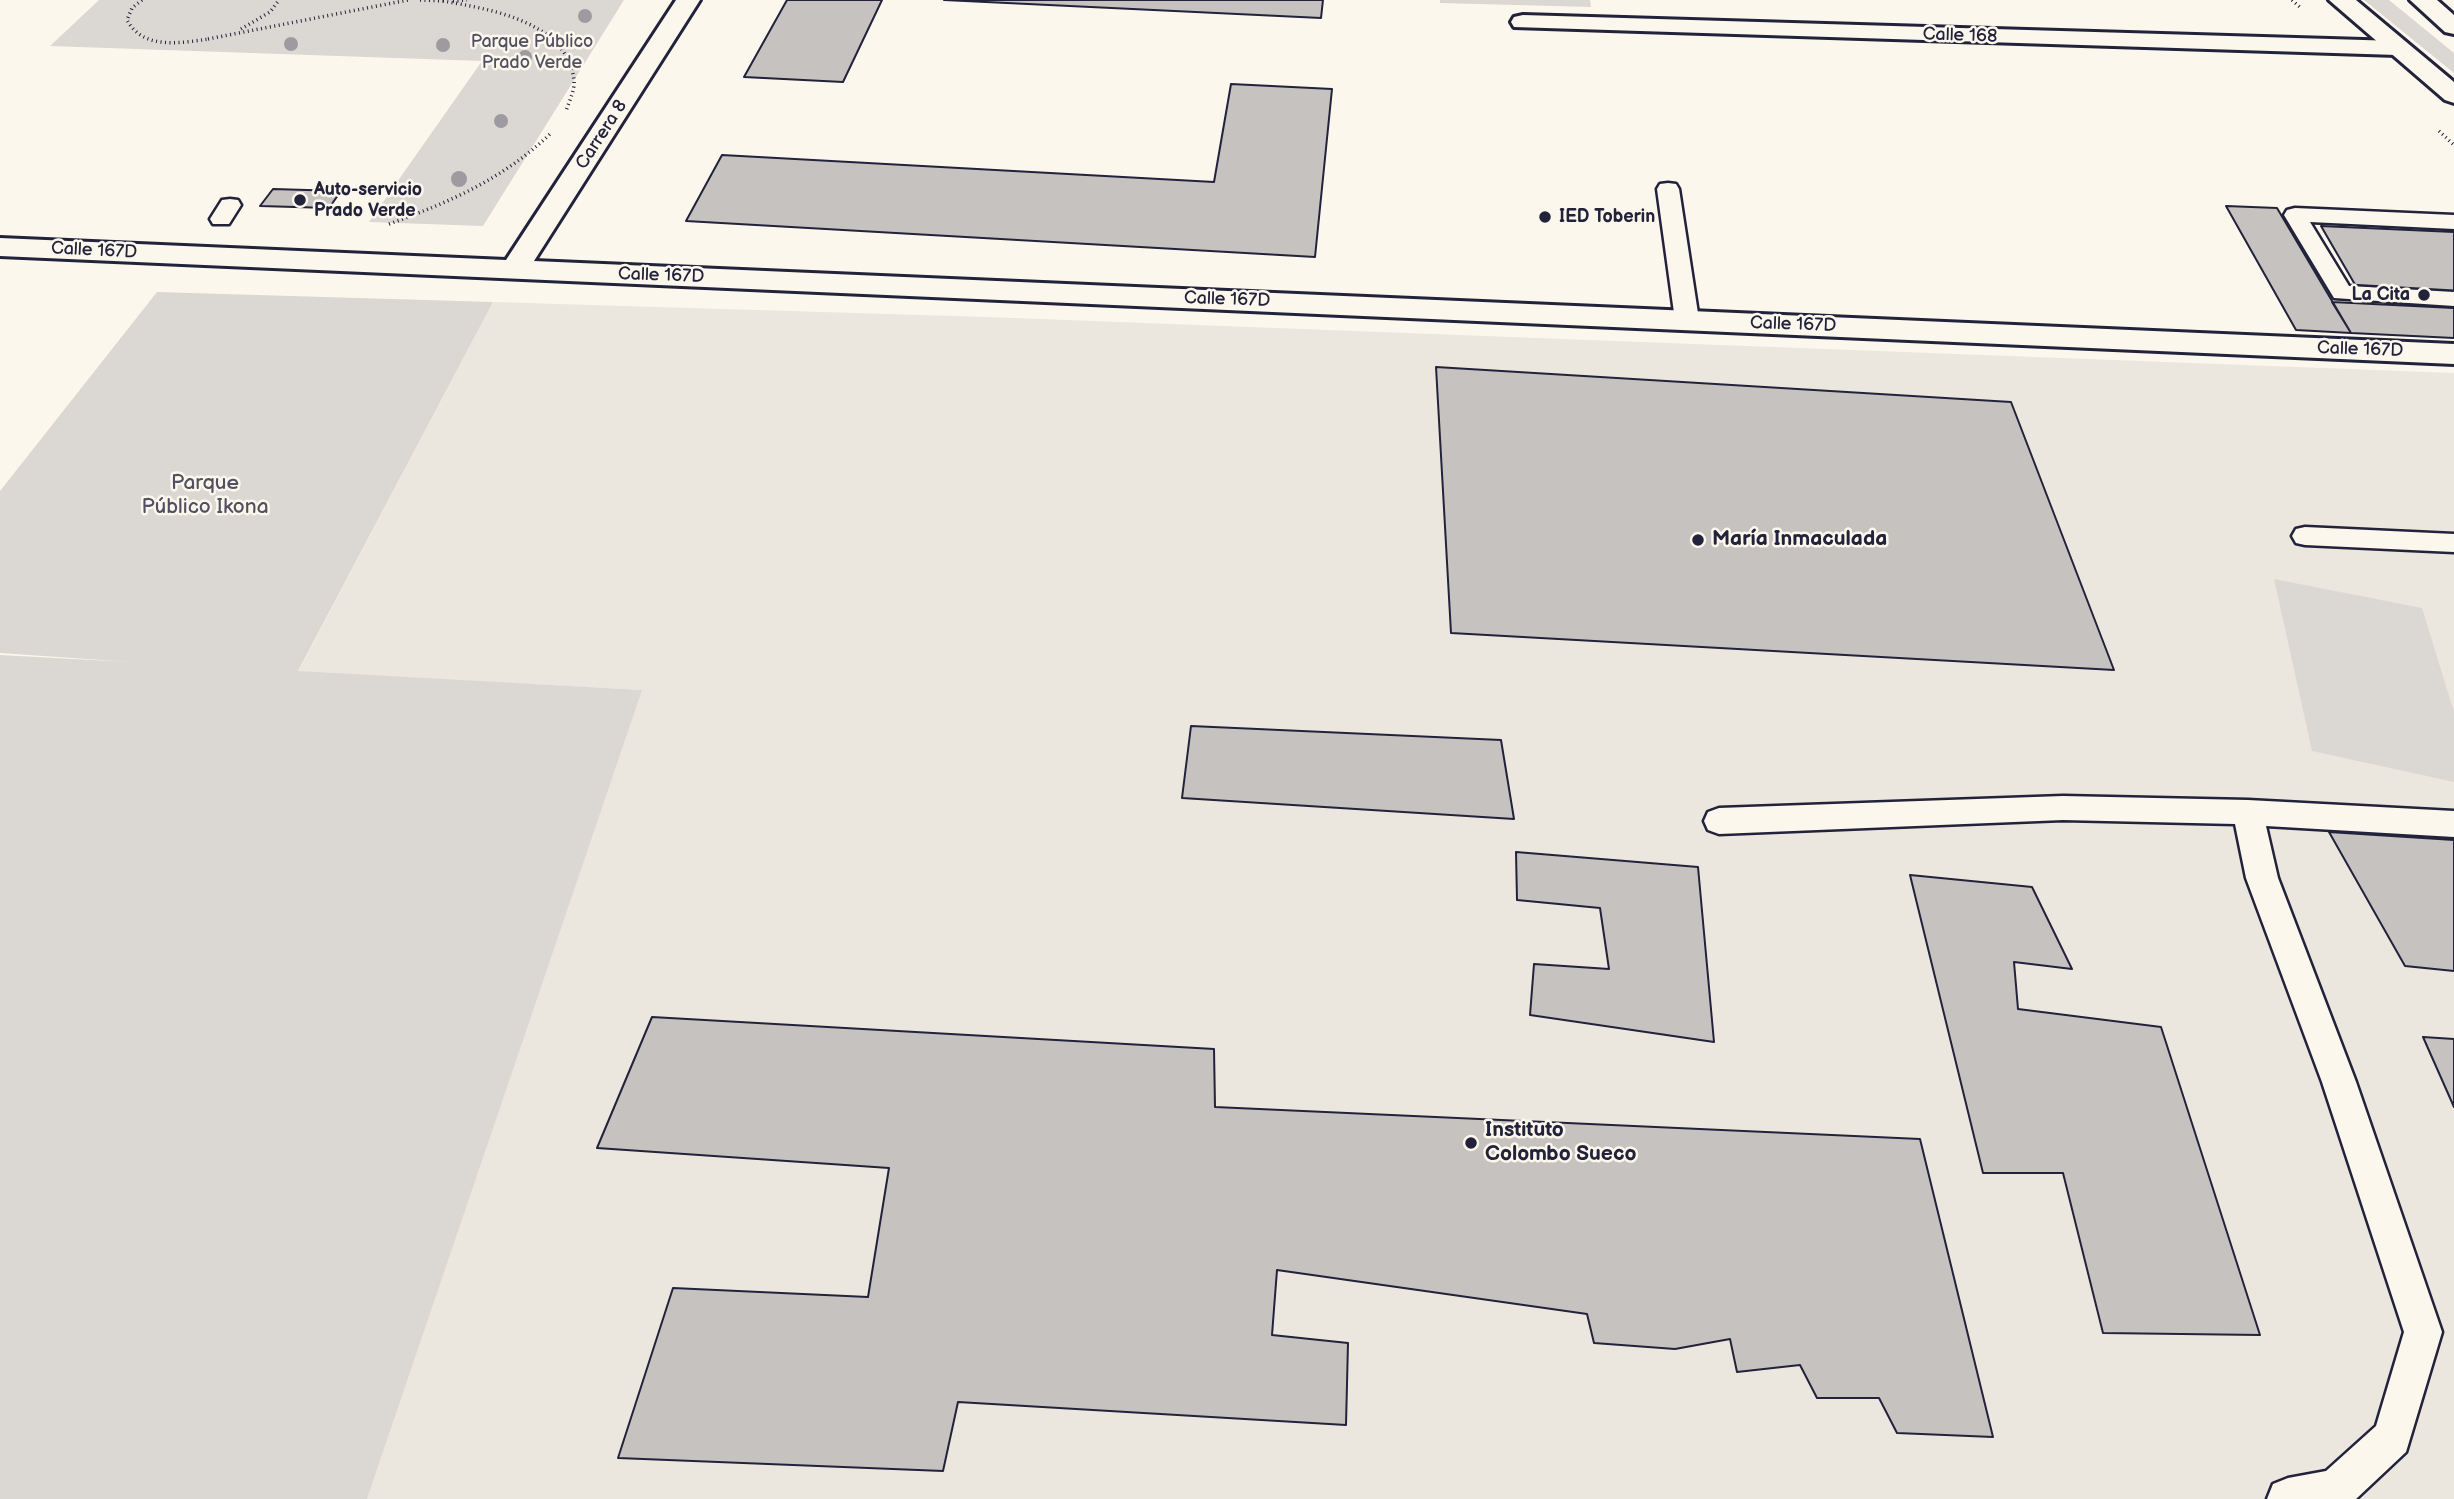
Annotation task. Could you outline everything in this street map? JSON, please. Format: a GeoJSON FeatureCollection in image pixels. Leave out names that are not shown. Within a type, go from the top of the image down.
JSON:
{"type":"FeatureCollection","features":[{"type":"Feature","properties":{"kind":"street","name":"Carrera 8"},"geometry":{"type":"LineString","coordinates":[[514,270],[688,0]]}},
{"type":"Feature","properties":{"kind":"street"},"geometry":{"type":"LineString","coordinates":[[2341,0],[2454,95]]}},
{"type":"Feature","properties":{"kind":"street"},"geometry":{"type":"LineString","coordinates":[[2422,0],[2454,27]]}},
{"type":"Feature","properties":{"kind":"street","name":"Calle 168"},"geometry":{"type":"LineString","coordinates":[[1523,22],[2397,48]]}},
{"type":"Feature","properties":{"kind":"street","name":"Calle 167D"},"geometry":{"type":"LineString","coordinates":[[0,247],[2454,354]]}},
{"type":"Feature","properties":{"kind":"lane"},"geometry":{"type":"LineString","coordinates":[[1668,189],[1687,320]]}},
{"type":"Feature","properties":{"kind":"lane"},"geometry":{"type":"LineString","coordinates":[[2454,222],[2295,215],[2342,293],[2454,299]]}},
{"type":"Feature","properties":{"kind":"lane"},"geometry":{"type":"LineString","coordinates":[[2305,536],[2454,543]]}},
{"type":"Feature","properties":{"kind":"lane"},"geometry":{"type":"LineString","coordinates":[[1719,821],[2063,808],[2248,812],[2454,824]]}},
{"type":"Feature","properties":{"kind":"lane"},"geometry":{"type":"LineString","coordinates":[[2248,812],[2262,878],[2339,1082],[2423,1332],[2392,1438],[2336,1490],[2288,1499]]}},
{"type":"Feature","properties":{"kind":"path"},"geometry":{"type":"LineString","coordinates":[[142,0],[132,8],[127,20],[130,30],[160,42],[208,39],[408,0]]}},
{"type":"Feature","properties":{"kind":"path"},"geometry":{"type":"LineString","coordinates":[[208,39],[255,23],[270,12],[279,0]]}},
{"type":"Feature","properties":{"kind":"path"},"geometry":{"type":"LineString","coordinates":[[420,0],[467,0]]}},
{"type":"Feature","properties":{"kind":"path"},"geometry":{"type":"LineString","coordinates":[[443,1],[524,21],[560,46],[574,80],[564,119]]}},
{"type":"Feature","properties":{"kind":"path"},"geometry":{"type":"LineString","coordinates":[[386,225],[461,199],[524,161],[556,128]]}},
{"type":"Feature","properties":{"kind":"shaded area","name":"Instituto Colombo Sueco"},"geometry":{"type":"Polygon","coordinates":[[[493,302],[988,317],[2454,373],[2454,1499],[367,1499],[641,690],[298,672],[493,302]]]}},
{"type":"Feature","properties":{"kind":"green space","name":"Parque Público Prado Verde"},"geometry":{"type":"Polygon","coordinates":[[[99,0],[624,0],[483,226],[369,222],[482,61],[50,46],[99,0]]]}},
{"type":"Feature","properties":{"kind":"green space"},"geometry":{"type":"Polygon","coordinates":[[[1440,0],[1590,0],[1591,7],[1440,3],[1440,0]]]}},
{"type":"Feature","properties":{"kind":"green space"},"geometry":{"type":"Polygon","coordinates":[[[2364,0],[2389,0],[2454,53],[2454,73],[2364,0]]]}},
{"type":"Feature","properties":{"kind":"green space","name":"Parque Público Ikona"},"geometry":{"type":"Polygon","coordinates":[[[157,292],[493,302],[298,671],[642,690],[367,1499],[0,1499],[0,655],[130,662],[0,653],[0,491],[157,292]]]}},
{"type":"Feature","properties":{"kind":"green space"},"geometry":{"type":"Polygon","coordinates":[[[2274,579],[2422,608],[2454,712],[2454,782],[2312,751],[2274,579]]]}},
{"type":"Feature","properties":{"kind":"building"},"geometry":{"type":"Polygon","coordinates":[[[787,0],[882,0],[843,82],[744,77],[787,0]]]}},
{"type":"Feature","properties":{"kind":"building"},"geometry":{"type":"Polygon","coordinates":[[[944,0],[1323,0],[1321,18],[944,0]]]}},
{"type":"Feature","properties":{"kind":"building"},"geometry":{"type":"Polygon","coordinates":[[[1231,84],[1332,89],[1315,257],[686,221],[722,155],[1214,182],[1231,84]]]}},
{"type":"Feature","properties":{"kind":"building","name":"Auto-servicio Prado Verde"},"geometry":{"type":"Polygon","coordinates":[[[273,189],[341,191],[329,208],[260,206],[273,189]]]}},
{"type":"Feature","properties":{"kind":"building"},"geometry":{"type":"Polygon","coordinates":[[[2226,206],[2277,208],[2351,333],[2296,330],[2226,206]]]}},
{"type":"Feature","properties":{"kind":"building"},"geometry":{"type":"Polygon","coordinates":[[[2321,226],[2454,232],[2454,293],[2357,288],[2321,226]]]}},
{"type":"Feature","properties":{"kind":"building"},"geometry":{"type":"Polygon","coordinates":[[[2332,302],[2454,308],[2454,338],[2351,333],[2332,302]]]}},
{"type":"Feature","properties":{"kind":"building"},"geometry":{"type":"Polygon","coordinates":[[[1436,367],[2011,402],[2114,670],[1451,633],[1436,367]]]}},
{"type":"Feature","properties":{"kind":"building"},"geometry":{"type":"Polygon","coordinates":[[[1191,726],[1501,740],[1514,819],[1182,798],[1191,726]]]}},
{"type":"Feature","properties":{"kind":"building"},"geometry":{"type":"Polygon","coordinates":[[[2329,832],[2454,840],[2454,971],[2405,966],[2329,832]]]}},
{"type":"Feature","properties":{"kind":"building"},"geometry":{"type":"Polygon","coordinates":[[[1516,852],[1698,867],[1714,1042],[1530,1015],[1534,964],[1609,969],[1600,908],[1517,900],[1516,852]]]}},
{"type":"Feature","properties":{"kind":"building"},"geometry":{"type":"Polygon","coordinates":[[[1910,875],[2032,887],[2072,969],[2014,962],[2018,1009],[2161,1027],[2260,1335],[2103,1333],[2063,1173],[1983,1173],[1910,875]]]}},
{"type":"Feature","properties":{"kind":"building"},"geometry":{"type":"Polygon","coordinates":[[[652,1017],[1214,1049],[1215,1107],[1920,1139],[1993,1437],[1897,1433],[1879,1398],[1817,1398],[1800,1365],[1737,1372],[1730,1339],[1675,1349],[1594,1343],[1587,1314],[1277,1270],[1272,1335],[1348,1343],[1346,1425],[958,1402],[943,1471],[618,1458],[673,1288],[868,1297],[889,1168],[597,1148],[652,1017]]]}},
{"type":"Feature","properties":{"kind":"building"},"geometry":{"type":"Polygon","coordinates":[[[2423,1037],[2454,1039],[2454,1107],[2423,1037]]]}},
{"type":"Feature","properties":{"kind":"place","name":"Auto-servicio Prado Verde"},"geometry":{"type":"Point","coordinates":[300,200]}},
{"type":"Feature","properties":{"kind":"place","name":"IED Toberin"},"geometry":{"type":"Point","coordinates":[1545,217]}},
{"type":"Feature","properties":{"kind":"place","name":"La Cita"},"geometry":{"type":"Point","coordinates":[2424,295]}},
{"type":"Feature","properties":{"kind":"place","name":"María Inmaculada"},"geometry":{"type":"Point","coordinates":[1698,540]}},
{"type":"Feature","properties":{"kind":"place","name":"Instituto Colombo Sueco"},"geometry":{"type":"Point","coordinates":[1471,1143]}}]}
